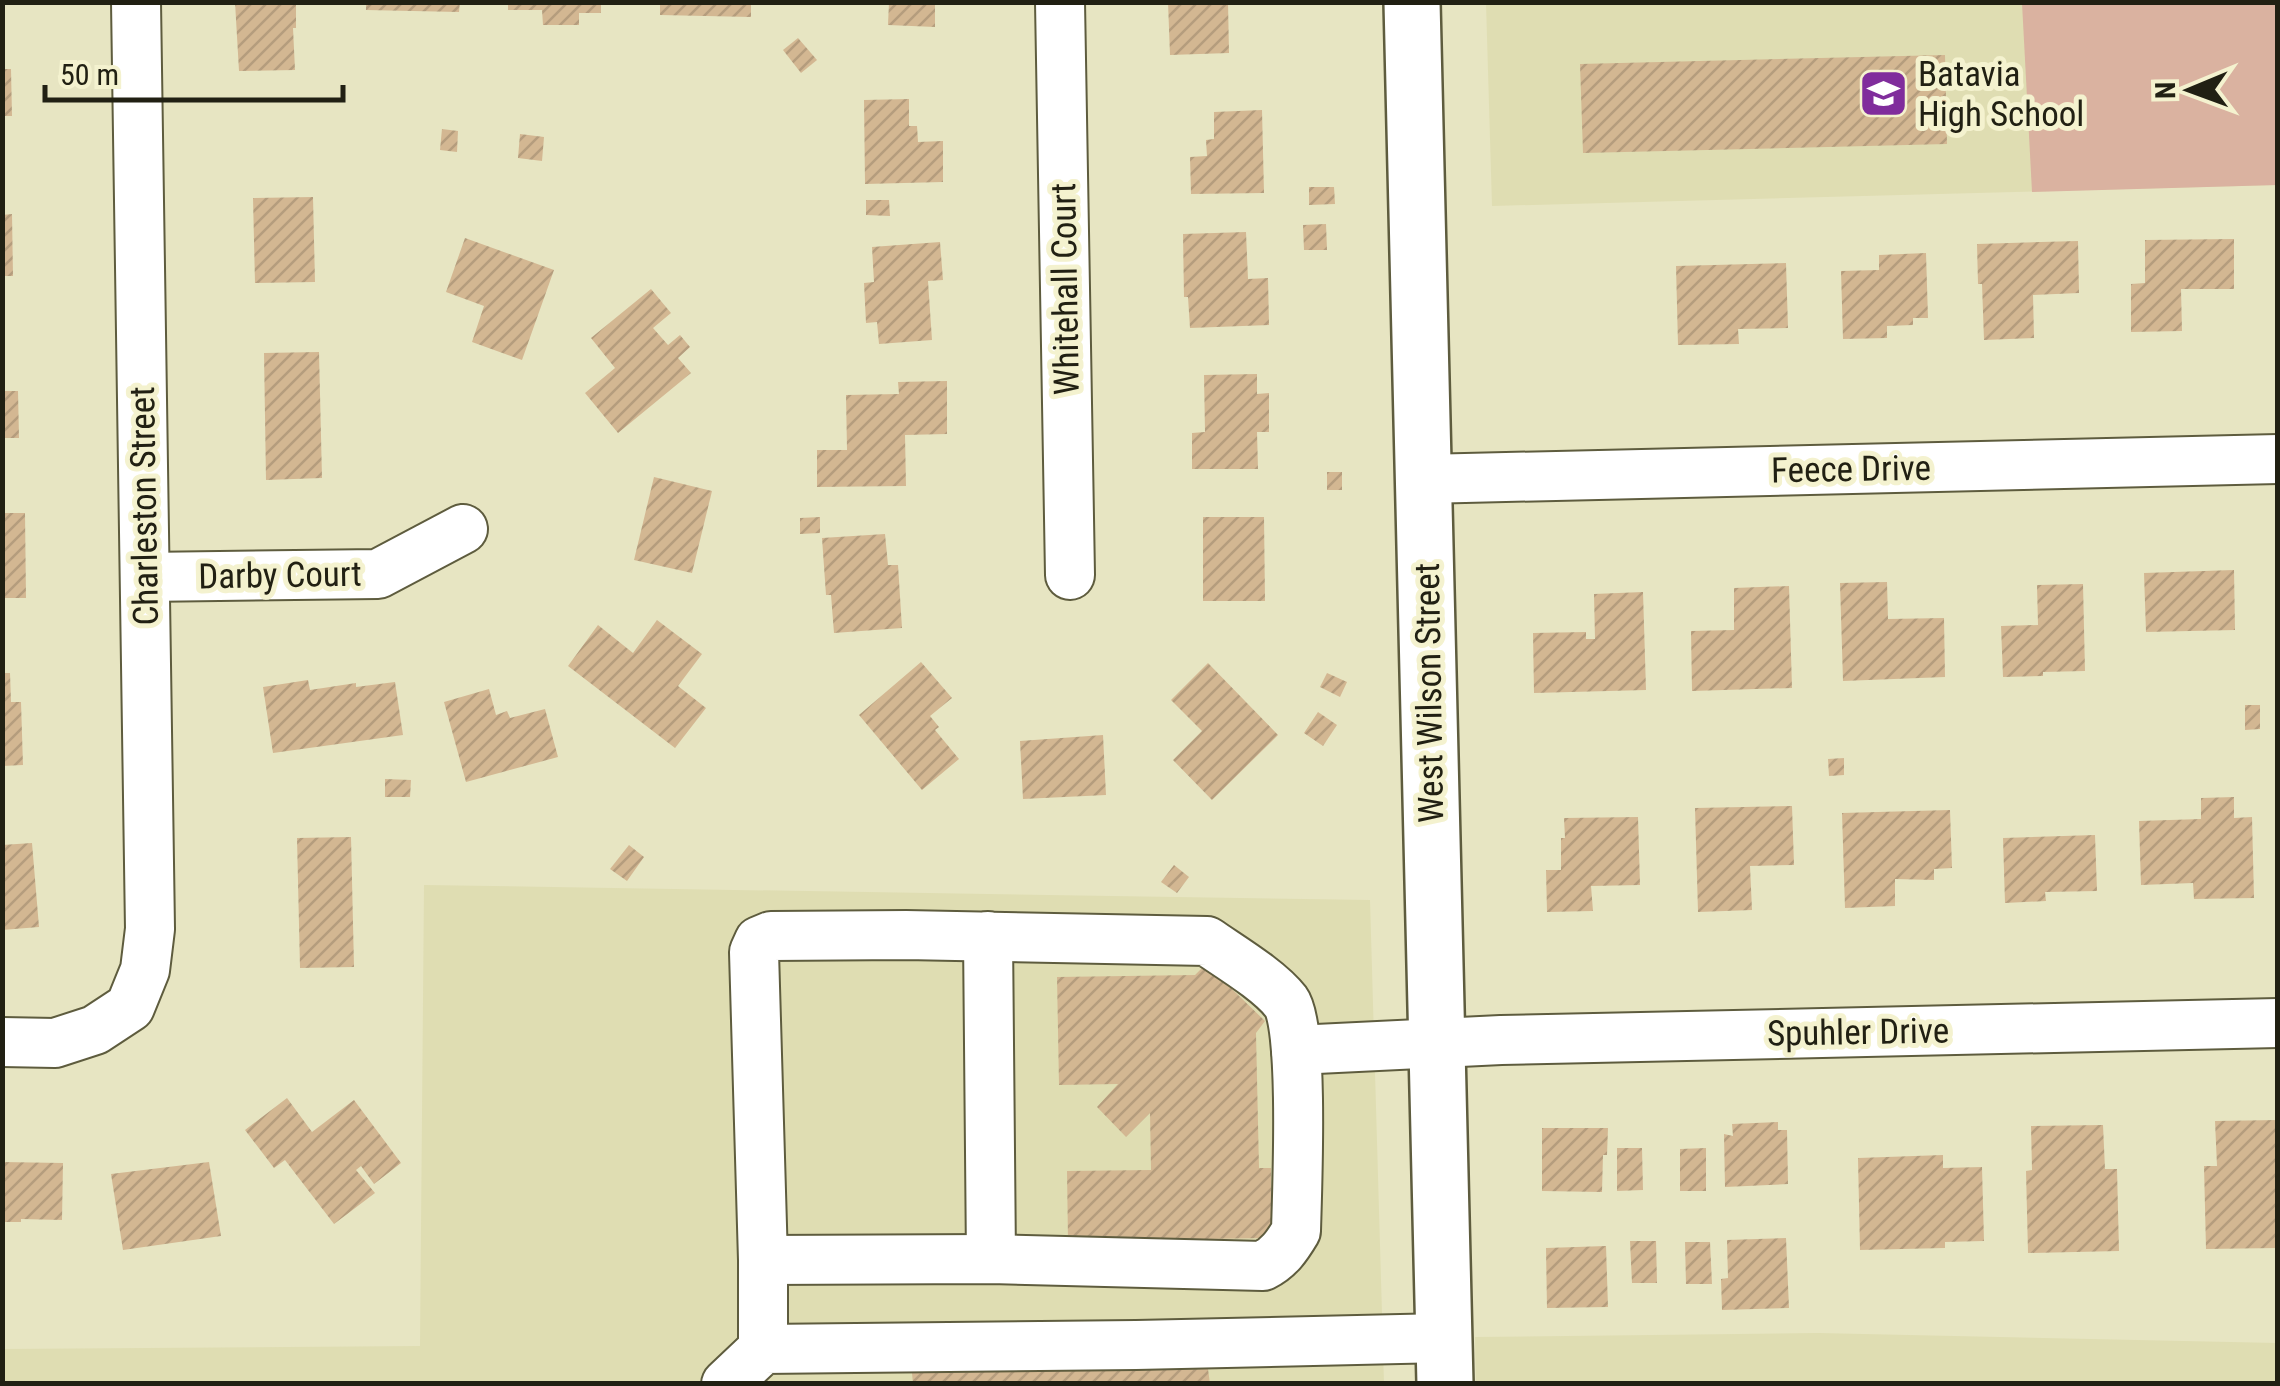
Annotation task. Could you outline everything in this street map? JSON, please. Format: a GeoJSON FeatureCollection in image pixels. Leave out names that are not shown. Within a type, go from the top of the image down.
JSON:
{"type":"FeatureCollection","features":[{"type":"Feature","properties":{"kind":"main road","name":"West Wilson Street"},"geometry":{"type":"LineString","coordinates":[[1412,2],[1445,1360]]}},
{"type":"Feature","properties":{"kind":"street","name":"Charleston Street"},"geometry":{"type":"LineString","coordinates":[[2,1042],[55,1043],[95,1030],[130,1007],[145,970],[150,929],[136,2]]}},
{"type":"Feature","properties":{"kind":"street","name":"Whitehall Court"},"geometry":{"type":"LineString","coordinates":[[1060,2],[1070,575]]}},
{"type":"Feature","properties":{"kind":"street","name":"Feece Drive"},"geometry":{"type":"LineString","coordinates":[[1424,478],[2278,459]]}},
{"type":"Feature","properties":{"kind":"street","name":"Darby Court"},"geometry":{"type":"LineString","coordinates":[[146,577],[378,574],[463,528]]}},
{"type":"Feature","properties":{"kind":"street"},"geometry":{"type":"LineString","coordinates":[[763,1260],[992,1259],[1263,1266],[1274,1260],[1296,1231],[1296,1050],[1288,1004],[1247,968],[1207,941],[988,936],[772,936],[759,941],[754,952],[763,1350]]}},
{"type":"Feature","properties":{"kind":"street"},"geometry":{"type":"LineString","coordinates":[[988,936],[992,1259]]}},
{"type":"Feature","properties":{"kind":"street","name":"Spuhler Drive"},"geometry":{"type":"LineString","coordinates":[[1296,1050],[1438,1042],[2278,1023]]}},
{"type":"Feature","properties":{"kind":"street"},"geometry":{"type":"LineString","coordinates":[[726,1384],[763,1350],[1136,1346],[1445,1360]]}},
{"type":"Feature","properties":{"kind":"shaded area","name":"Batavia High School"},"geometry":{"type":"Polygon","coordinates":[[[1486,3],[2277,3],[2277,185],[1492,206],[1486,3]]]}},
{"type":"Feature","properties":{"kind":"shaded area"},"geometry":{"type":"Polygon","coordinates":[[[2022,3],[2277,3],[2277,185],[2032,192],[2022,3]]]}},
{"type":"Feature","properties":{"kind":"shaded area"},"geometry":{"type":"Polygon","coordinates":[[[424,885],[1370,900],[1384,1383],[3,1384],[2,1349],[420,1346],[424,885]]]}},
{"type":"Feature","properties":{"kind":"shaded area"},"geometry":{"type":"Polygon","coordinates":[[[1818,1333],[2277,1343],[2277,1383],[1476,1383],[1475,1337],[1818,1333]]]}},
{"type":"Feature","properties":{"kind":"building"},"geometry":{"type":"Polygon","coordinates":[[[235,2],[296,2],[295,70],[239,71],[235,2]]]}},
{"type":"Feature","properties":{"kind":"building"},"geometry":{"type":"Polygon","coordinates":[[[366,2],[460,2],[459,12],[366,10],[366,2]]]}},
{"type":"Feature","properties":{"kind":"building"},"geometry":{"type":"Polygon","coordinates":[[[508,2],[601,2],[601,13],[579,13],[579,25],[543,25],[542,10],[508,10],[508,2]]]}},
{"type":"Feature","properties":{"kind":"building"},"geometry":{"type":"Polygon","coordinates":[[[660,2],[751,2],[751,17],[660,15],[660,2]]]}},
{"type":"Feature","properties":{"kind":"building"},"geometry":{"type":"Polygon","coordinates":[[[889,2],[935,2],[935,27],[888,25],[889,2]]]}},
{"type":"Feature","properties":{"kind":"building"},"geometry":{"type":"Polygon","coordinates":[[[1168,2],[1228,2],[1229,53],[1170,55],[1168,2]]]}},
{"type":"Feature","properties":{"kind":"building"},"geometry":{"type":"Polygon","coordinates":[[[798,38],[817,60],[801,73],[783,50],[798,38]]]}},
{"type":"Feature","properties":{"kind":"building"},"geometry":{"type":"Polygon","coordinates":[[[1945,55],[1947,144],[1583,153],[1580,64],[1945,55]]]}},
{"type":"Feature","properties":{"kind":"building"},"geometry":{"type":"Polygon","coordinates":[[[2,69],[11,69],[12,116],[2,116],[2,69]]]}},
{"type":"Feature","properties":{"kind":"building"},"geometry":{"type":"Polygon","coordinates":[[[909,99],[909,126],[917,126],[918,142],[943,141],[943,182],[865,184],[864,100],[909,99]]]}},
{"type":"Feature","properties":{"kind":"building"},"geometry":{"type":"Polygon","coordinates":[[[1262,110],[1264,193],[1191,194],[1190,157],[1207,156],[1206,140],[1214,139],[1214,112],[1262,110]]]}},
{"type":"Feature","properties":{"kind":"building"},"geometry":{"type":"Polygon","coordinates":[[[442,129],[458,131],[457,152],[440,150],[442,129]]]}},
{"type":"Feature","properties":{"kind":"building"},"geometry":{"type":"Polygon","coordinates":[[[520,134],[544,137],[542,161],[518,158],[520,134]]]}},
{"type":"Feature","properties":{"kind":"building"},"geometry":{"type":"Polygon","coordinates":[[[1309,187],[1334,187],[1335,204],[1309,205],[1309,187]]]}},
{"type":"Feature","properties":{"kind":"building"},"geometry":{"type":"Polygon","coordinates":[[[313,197],[315,282],[255,283],[253,198],[313,197]]]}},
{"type":"Feature","properties":{"kind":"building"},"geometry":{"type":"Polygon","coordinates":[[[866,200],[889,200],[890,216],[866,215],[866,200]]]}},
{"type":"Feature","properties":{"kind":"building"},"geometry":{"type":"Polygon","coordinates":[[[12,214],[13,276],[2,276],[2,215],[12,214]]]}},
{"type":"Feature","properties":{"kind":"building"},"geometry":{"type":"Polygon","coordinates":[[[1326,224],[1327,250],[1304,250],[1303,225],[1326,224]]]}},
{"type":"Feature","properties":{"kind":"building"},"geometry":{"type":"Polygon","coordinates":[[[1246,232],[1248,279],[1268,278],[1269,325],[1190,328],[1188,297],[1184,297],[1183,234],[1246,232]]]}},
{"type":"Feature","properties":{"kind":"building"},"geometry":{"type":"Polygon","coordinates":[[[465,238],[554,270],[522,360],[472,342],[484,306],[446,292],[465,238]]]}},
{"type":"Feature","properties":{"kind":"building"},"geometry":{"type":"Polygon","coordinates":[[[2234,239],[2234,289],[2181,289],[2182,331],[2131,332],[2131,284],[2145,283],[2145,240],[2234,239]]]}},
{"type":"Feature","properties":{"kind":"building"},"geometry":{"type":"Polygon","coordinates":[[[2078,241],[2079,293],[2033,295],[2034,338],[1984,340],[1977,244],[2078,241]]]}},
{"type":"Feature","properties":{"kind":"building"},"geometry":{"type":"Polygon","coordinates":[[[940,242],[943,280],[928,281],[932,340],[879,344],[877,322],[866,323],[864,283],[874,282],[872,247],[940,242]]]}},
{"type":"Feature","properties":{"kind":"building"},"geometry":{"type":"Polygon","coordinates":[[[1926,253],[1928,318],[1913,318],[1913,325],[1887,326],[1887,338],[1843,339],[1841,271],[1879,270],[1879,255],[1926,253]]]}},
{"type":"Feature","properties":{"kind":"building"},"geometry":{"type":"Polygon","coordinates":[[[1786,263],[1788,328],[1738,329],[1739,344],[1678,345],[1676,266],[1786,263]]]}},
{"type":"Feature","properties":{"kind":"building"},"geometry":{"type":"Polygon","coordinates":[[[651,289],[671,313],[653,328],[668,345],[680,335],[690,347],[678,358],[691,373],[618,433],[585,393],[615,368],[591,338],[651,289]]]}},
{"type":"Feature","properties":{"kind":"building"},"geometry":{"type":"Polygon","coordinates":[[[319,352],[322,478],[266,480],[264,353],[319,352]]]}},
{"type":"Feature","properties":{"kind":"building"},"geometry":{"type":"Polygon","coordinates":[[[1257,374],[1257,394],[1269,393],[1269,432],[1257,432],[1258,469],[1192,469],[1192,433],[1205,432],[1204,375],[1257,374]]]}},
{"type":"Feature","properties":{"kind":"building"},"geometry":{"type":"Polygon","coordinates":[[[947,381],[947,434],[905,435],[906,486],[817,487],[817,450],[847,450],[846,395],[899,394],[898,382],[947,381]]]}},
{"type":"Feature","properties":{"kind":"building"},"geometry":{"type":"Polygon","coordinates":[[[2,391],[18,391],[19,438],[2,438],[2,391]]]}},
{"type":"Feature","properties":{"kind":"building"},"geometry":{"type":"Polygon","coordinates":[[[1327,472],[1342,472],[1342,490],[1327,490],[1327,472]]]}},
{"type":"Feature","properties":{"kind":"building"},"geometry":{"type":"Polygon","coordinates":[[[654,477],[712,491],[692,573],[634,560],[654,477]]]}},
{"type":"Feature","properties":{"kind":"building"},"geometry":{"type":"Polygon","coordinates":[[[2,513],[25,513],[26,598],[2,598],[2,513]]]}},
{"type":"Feature","properties":{"kind":"building"},"geometry":{"type":"Polygon","coordinates":[[[820,517],[820,533],[800,534],[800,518],[820,517]]]}},
{"type":"Feature","properties":{"kind":"building"},"geometry":{"type":"Polygon","coordinates":[[[1203,517],[1264,517],[1265,601],[1203,601],[1203,517]]]}},
{"type":"Feature","properties":{"kind":"building"},"geometry":{"type":"Polygon","coordinates":[[[885,534],[888,565],[898,565],[902,628],[834,633],[831,595],[826,595],[822,538],[885,534]]]}},
{"type":"Feature","properties":{"kind":"building"},"geometry":{"type":"Polygon","coordinates":[[[2234,570],[2235,630],[2146,632],[2144,573],[2234,570]]]}},
{"type":"Feature","properties":{"kind":"building"},"geometry":{"type":"Polygon","coordinates":[[[1887,582],[1888,619],[1944,618],[1945,677],[1843,681],[1840,583],[1887,582]]]}},
{"type":"Feature","properties":{"kind":"building"},"geometry":{"type":"Polygon","coordinates":[[[2083,584],[2085,671],[2003,677],[2001,626],[2038,625],[2037,585],[2083,584]]]}},
{"type":"Feature","properties":{"kind":"building"},"geometry":{"type":"Polygon","coordinates":[[[1789,586],[1792,688],[1692,691],[1691,631],[1734,630],[1734,588],[1789,586]]]}},
{"type":"Feature","properties":{"kind":"building"},"geometry":{"type":"Polygon","coordinates":[[[1643,592],[1646,690],[1534,693],[1533,633],[1586,632],[1586,639],[1595,639],[1594,594],[1643,592]]]}},
{"type":"Feature","properties":{"kind":"building"},"geometry":{"type":"Polygon","coordinates":[[[657,620],[702,654],[678,686],[706,708],[675,748],[568,666],[598,625],[633,653],[657,620]]]}},
{"type":"Feature","properties":{"kind":"building"},"geometry":{"type":"Polygon","coordinates":[[[921,662],[952,698],[930,716],[939,727],[935,730],[959,759],[922,790],[859,715],[921,662]]]}},
{"type":"Feature","properties":{"kind":"building"},"geometry":{"type":"Polygon","coordinates":[[[1208,663],[1278,735],[1212,800],[1173,760],[1202,731],[1171,700],[1208,663]]]}},
{"type":"Feature","properties":{"kind":"building"},"geometry":{"type":"Polygon","coordinates":[[[2,673],[10,673],[11,702],[21,702],[23,765],[2,766],[2,673]]]}},
{"type":"Feature","properties":{"kind":"building"},"geometry":{"type":"Polygon","coordinates":[[[1327,673],[1347,682],[1340,697],[1320,687],[1327,673]]]}},
{"type":"Feature","properties":{"kind":"building"},"geometry":{"type":"Polygon","coordinates":[[[308,680],[310,690],[395,682],[403,735],[273,753],[263,687],[308,680]]]}},
{"type":"Feature","properties":{"kind":"building"},"geometry":{"type":"Polygon","coordinates":[[[489,689],[496,715],[507,711],[510,718],[545,709],[558,757],[466,782],[444,702],[489,689]]]}},
{"type":"Feature","properties":{"kind":"building"},"geometry":{"type":"Polygon","coordinates":[[[2245,705],[2260,705],[2260,729],[2245,730],[2245,705]]]}},
{"type":"Feature","properties":{"kind":"building"},"geometry":{"type":"Polygon","coordinates":[[[1318,712],[1337,725],[1323,746],[1304,733],[1318,712]]]}},
{"type":"Feature","properties":{"kind":"building"},"geometry":{"type":"Polygon","coordinates":[[[1103,735],[1106,795],[1023,799],[1020,741],[1103,735]]]}},
{"type":"Feature","properties":{"kind":"building"},"geometry":{"type":"Polygon","coordinates":[[[1844,758],[1844,775],[1829,776],[1828,759],[1844,758]]]}},
{"type":"Feature","properties":{"kind":"building"},"geometry":{"type":"Polygon","coordinates":[[[385,779],[411,780],[410,797],[385,797],[385,779]]]}},
{"type":"Feature","properties":{"kind":"building"},"geometry":{"type":"Polygon","coordinates":[[[2234,797],[2234,818],[2252,817],[2254,898],[2194,899],[2193,883],[2141,885],[2139,821],[2201,819],[2201,798],[2234,797]]]}},
{"type":"Feature","properties":{"kind":"building"},"geometry":{"type":"Polygon","coordinates":[[[1792,806],[1794,865],[1750,866],[1752,910],[1698,912],[1695,808],[1792,806]]]}},
{"type":"Feature","properties":{"kind":"building"},"geometry":{"type":"Polygon","coordinates":[[[1950,810],[1952,868],[1934,869],[1934,880],[1895,879],[1895,906],[1845,908],[1842,813],[1950,810]]]}},
{"type":"Feature","properties":{"kind":"building"},"geometry":{"type":"Polygon","coordinates":[[[1638,817],[1640,885],[1591,886],[1593,911],[1547,912],[1546,870],[1561,870],[1564,818],[1638,817]]]}},
{"type":"Feature","properties":{"kind":"building"},"geometry":{"type":"Polygon","coordinates":[[[2095,835],[2097,891],[2045,892],[2046,901],[2005,903],[2003,838],[2095,835]]]}},
{"type":"Feature","properties":{"kind":"building"},"geometry":{"type":"Polygon","coordinates":[[[351,837],[354,967],[300,968],[297,838],[351,837]]]}},
{"type":"Feature","properties":{"kind":"building"},"geometry":{"type":"Polygon","coordinates":[[[32,843],[39,927],[2,930],[2,845],[32,843]]]}},
{"type":"Feature","properties":{"kind":"building"},"geometry":{"type":"Polygon","coordinates":[[[629,845],[644,857],[627,881],[610,869],[629,845]]]}},
{"type":"Feature","properties":{"kind":"building"},"geometry":{"type":"Polygon","coordinates":[[[1174,865],[1189,877],[1177,893],[1161,882],[1174,865]]]}},
{"type":"Feature","properties":{"kind":"building"},"geometry":{"type":"Polygon","coordinates":[[[1206,964],[1265,1021],[1256,1033],[1259,1168],[1271,1168],[1272,1238],[1068,1241],[1067,1171],[1151,1170],[1150,1113],[1126,1137],[1097,1107],[1118,1084],[1059,1085],[1057,977],[1195,975],[1206,964]]]}},
{"type":"Feature","properties":{"kind":"building"},"geometry":{"type":"Polygon","coordinates":[[[287,1098],[312,1132],[354,1100],[401,1163],[374,1184],[361,1166],[356,1170],[375,1193],[334,1224],[285,1160],[274,1168],[245,1130],[287,1098]]]}},
{"type":"Feature","properties":{"kind":"building"},"geometry":{"type":"Polygon","coordinates":[[[2278,1120],[2278,1248],[2206,1249],[2204,1166],[2217,1166],[2215,1121],[2278,1120]]]}},
{"type":"Feature","properties":{"kind":"building"},"geometry":{"type":"Polygon","coordinates":[[[1778,1122],[1778,1130],[1787,1130],[1788,1184],[1725,1187],[1724,1134],[1733,1136],[1732,1124],[1778,1122]]]}},
{"type":"Feature","properties":{"kind":"building"},"geometry":{"type":"Polygon","coordinates":[[[2103,1125],[2105,1169],[2117,1169],[2119,1251],[2028,1253],[2026,1171],[2032,1170],[2031,1126],[2103,1125]]]}},
{"type":"Feature","properties":{"kind":"building"},"geometry":{"type":"Polygon","coordinates":[[[1542,1128],[1608,1128],[1602,1192],[1542,1191],[1542,1128]]]}},
{"type":"Feature","properties":{"kind":"building"},"geometry":{"type":"Polygon","coordinates":[[[1617,1148],[1642,1148],[1643,1190],[1617,1191],[1617,1148]]]}},
{"type":"Feature","properties":{"kind":"building"},"geometry":{"type":"Polygon","coordinates":[[[1706,1148],[1706,1191],[1680,1191],[1680,1149],[1706,1148]]]}},
{"type":"Feature","properties":{"kind":"building"},"geometry":{"type":"Polygon","coordinates":[[[1943,1155],[1943,1168],[1982,1167],[1984,1241],[1945,1242],[1945,1248],[1860,1250],[1858,1158],[1943,1155]]]}},
{"type":"Feature","properties":{"kind":"building"},"geometry":{"type":"Polygon","coordinates":[[[2,1162],[63,1163],[62,1220],[2,1222],[2,1162]]]}},
{"type":"Feature","properties":{"kind":"building"},"geometry":{"type":"Polygon","coordinates":[[[209,1162],[221,1236],[123,1250],[111,1174],[209,1162]]]}},
{"type":"Feature","properties":{"kind":"building"},"geometry":{"type":"Polygon","coordinates":[[[1786,1238],[1789,1308],[1722,1310],[1721,1279],[1728,1278],[1727,1240],[1786,1238]]]}},
{"type":"Feature","properties":{"kind":"building"},"geometry":{"type":"Polygon","coordinates":[[[1630,1241],[1656,1241],[1657,1283],[1632,1283],[1630,1241]]]}},
{"type":"Feature","properties":{"kind":"building"},"geometry":{"type":"Polygon","coordinates":[[[1685,1242],[1710,1242],[1712,1284],[1686,1284],[1685,1242]]]}},
{"type":"Feature","properties":{"kind":"building"},"geometry":{"type":"Polygon","coordinates":[[[1606,1246],[1608,1307],[1547,1308],[1546,1248],[1606,1246]]]}},
{"type":"Feature","properties":{"kind":"building"},"geometry":{"type":"Polygon","coordinates":[[[1208,1369],[1210,1384],[913,1384],[912,1373],[1208,1369]]]}},
{"type":"Feature","properties":{"kind":"place","name":"Batavia High School"},"geometry":{"type":"Point","coordinates":[1883,94]}}]}
